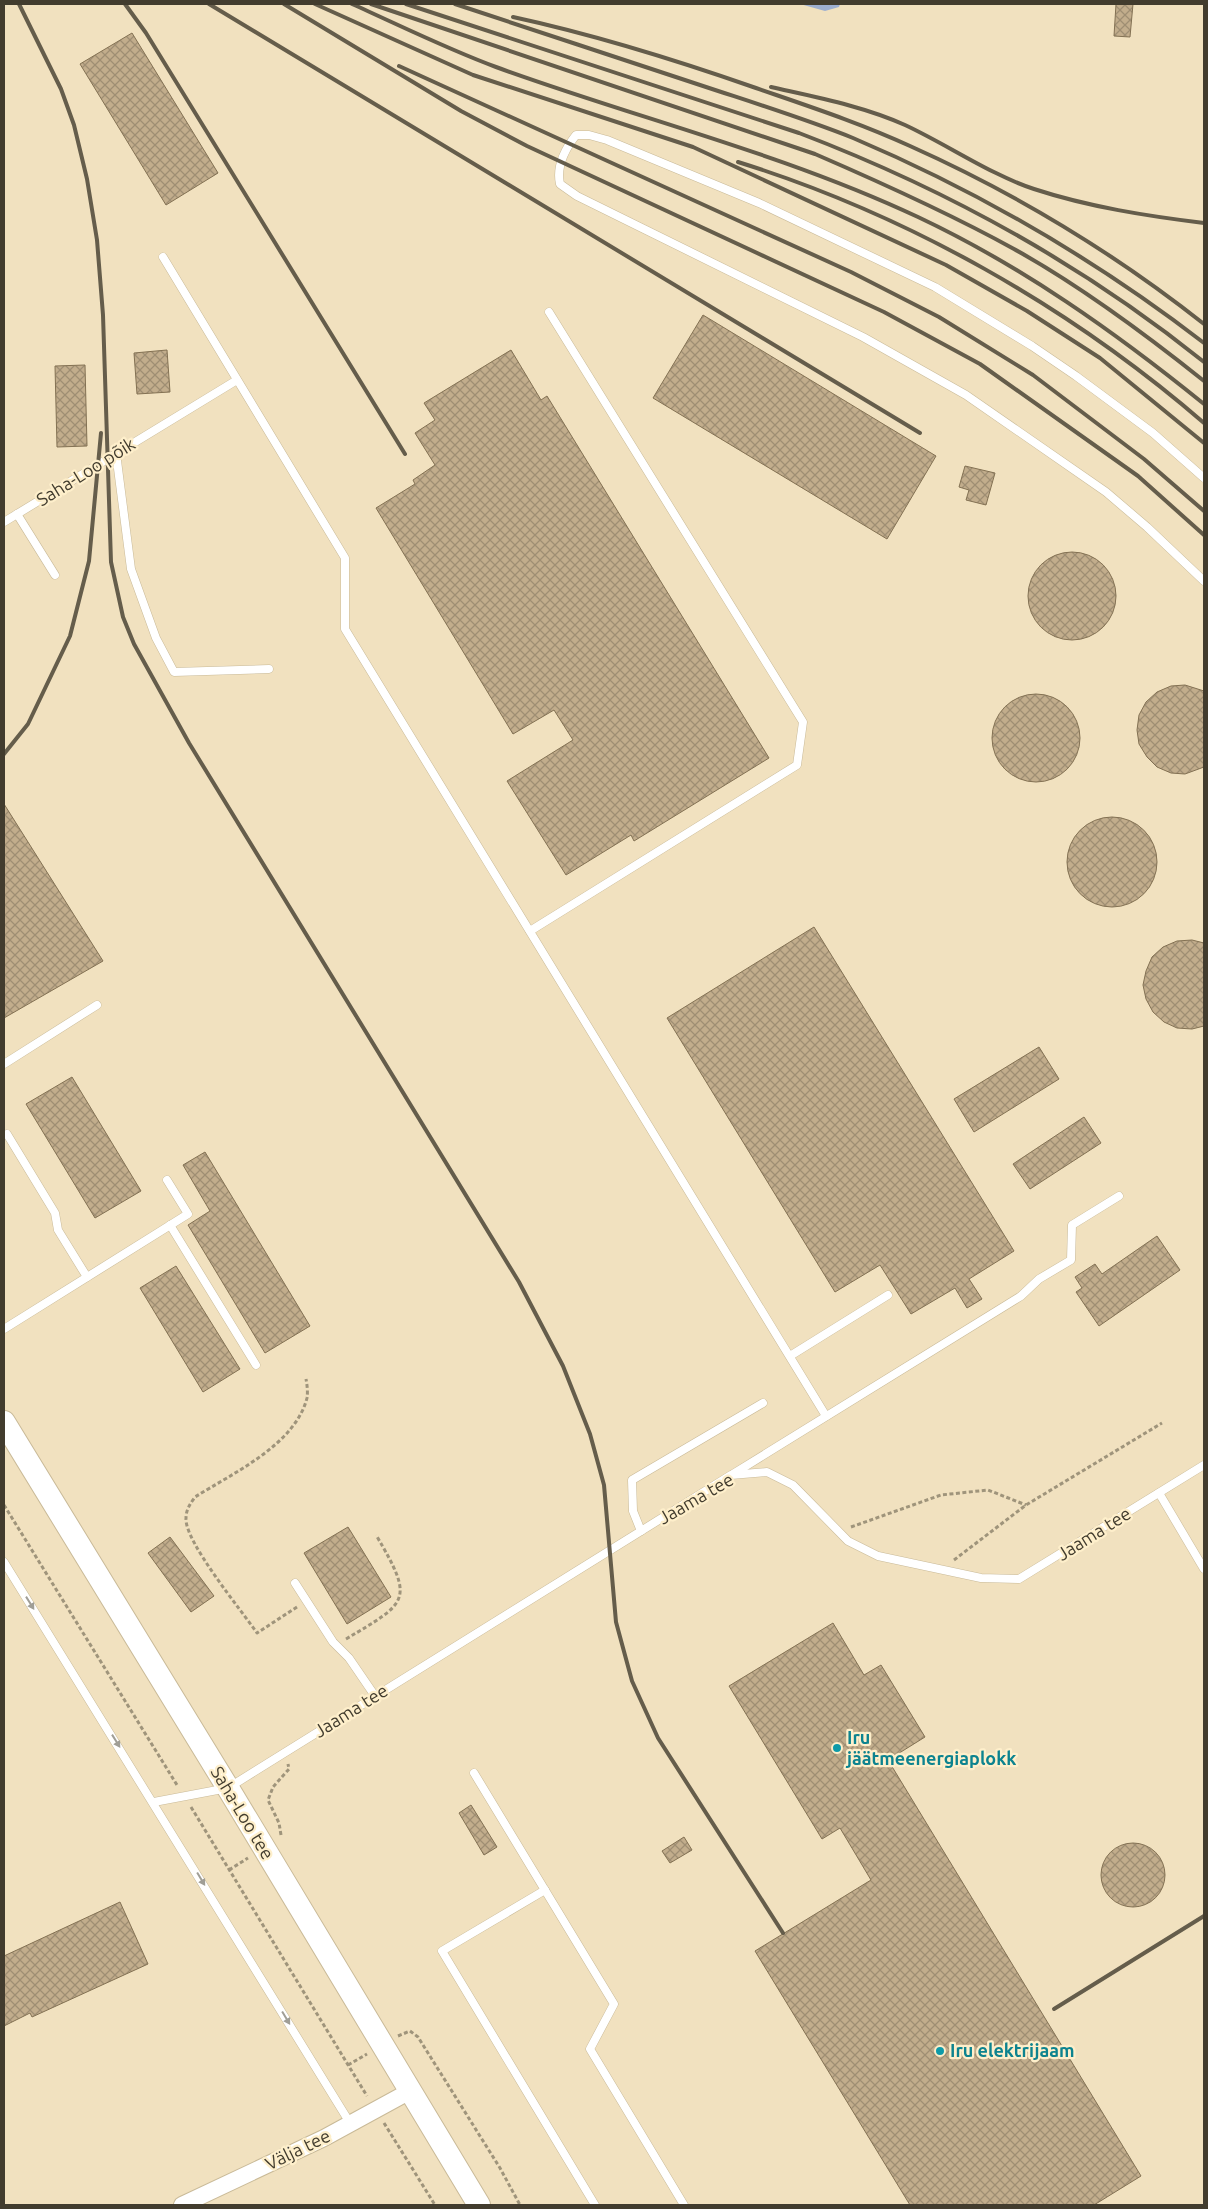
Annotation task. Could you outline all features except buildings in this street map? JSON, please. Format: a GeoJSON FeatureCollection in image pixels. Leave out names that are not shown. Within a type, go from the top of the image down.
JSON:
{"type":"FeatureCollection","features":[{"type":"Feature","properties":{"kind":"main road","name":"Saha-Loo tee"},"geometry":{"type":"LineString","coordinates":[[6,1430],[228,1788],[412,2090],[479,2205]]}},
{"type":"Feature","properties":{"kind":"street","name":"Välja tee"},"geometry":{"type":"LineString","coordinates":[[182,2205],[324,2138],[412,2090]]}},
{"type":"Feature","properties":{"kind":"lane"},"geometry":{"type":"LineString","coordinates":[[1204,478],[1153,433],[1076,376],[1032,346],[935,287],[759,203],[607,140],[589,135],[576,135],[569,143],[558,172],[560,184],[577,196],[863,337],[966,395],[1106,492],[1148,527],[1204,581]]}},
{"type":"Feature","properties":{"kind":"lane"},"geometry":{"type":"LineString","coordinates":[[162,257],[345,558],[345,629],[826,1416]]}},
{"type":"Feature","properties":{"kind":"lane"},"geometry":{"type":"LineString","coordinates":[[530,931],[797,765],[803,722],[549,312]]}},
{"type":"Feature","properties":{"kind":"lane","name":"Saha-Loo põik"},"geometry":{"type":"LineString","coordinates":[[4,522],[237,380]]}},
{"type":"Feature","properties":{"kind":"lane"},"geometry":{"type":"LineString","coordinates":[[116,453],[131,569],[156,638],[174,672],[270,669]]}},
{"type":"Feature","properties":{"kind":"lane"},"geometry":{"type":"LineString","coordinates":[[17,514],[54,575]]}},
{"type":"Feature","properties":{"kind":"lane"},"geometry":{"type":"LineString","coordinates":[[4,1064],[97,1005]]}},
{"type":"Feature","properties":{"kind":"lane"},"geometry":{"type":"LineString","coordinates":[[6,1134],[55,1212],[58,1230],[87,1277]]}},
{"type":"Feature","properties":{"kind":"lane"},"geometry":{"type":"LineString","coordinates":[[4,1329],[188,1214],[167,1180]]}},
{"type":"Feature","properties":{"kind":"lane"},"geometry":{"type":"LineString","coordinates":[[731,1475],[1021,1296],[1039,1279],[1071,1260],[1072,1225],[1120,1196]]}},
{"type":"Feature","properties":{"kind":"lane"},"geometry":{"type":"LineString","coordinates":[[170,1225],[256,1365]]}},
{"type":"Feature","properties":{"kind":"lane"},"geometry":{"type":"LineString","coordinates":[[790,1356],[888,1295]]}},
{"type":"Feature","properties":{"kind":"lane"},"geometry":{"type":"LineString","coordinates":[[641,1531],[633,1511],[632,1480],[763,1403]]}},
{"type":"Feature","properties":{"kind":"lane","name":"Jaama tee"},"geometry":{"type":"LineString","coordinates":[[228,1788],[731,1475],[767,1472],[793,1485],[848,1541],[878,1556],[981,1578],[1019,1579],[1204,1465]]}},
{"type":"Feature","properties":{"kind":"lane"},"geometry":{"type":"LineString","coordinates":[[1159,1493],[1204,1569]]}},
{"type":"Feature","properties":{"kind":"lane"},"geometry":{"type":"LineString","coordinates":[[4,1562],[154,1802],[350,2123]]}},
{"type":"Feature","properties":{"kind":"lane"},"geometry":{"type":"LineString","coordinates":[[295,1583],[337,1645],[349,1658],[375,1696]]}},
{"type":"Feature","properties":{"kind":"lane"},"geometry":{"type":"LineString","coordinates":[[474,1773],[614,2004],[590,2049],[684,2205]]}},
{"type":"Feature","properties":{"kind":"lane"},"geometry":{"type":"LineString","coordinates":[[154,1802],[228,1788]]}},
{"type":"Feature","properties":{"kind":"lane"},"geometry":{"type":"LineString","coordinates":[[545,1890],[442,1951],[595,2205]]}},
{"type":"Feature","properties":{"kind":"path"},"geometry":{"type":"LineString","coordinates":[[306,1379],[307,1397],[296,1422],[282,1440],[195,1498],[189,1504],[185,1520],[195,1546],[257,1633],[306,1601]]}},
{"type":"Feature","properties":{"kind":"path"},"geometry":{"type":"LineString","coordinates":[[942,1570],[1026,1505],[1162,1423]]}},
{"type":"Feature","properties":{"kind":"path"},"geometry":{"type":"LineString","coordinates":[[838,1531],[941,1495],[988,1490],[1026,1505]]}},
{"type":"Feature","properties":{"kind":"path"},"geometry":{"type":"LineString","coordinates":[[337,1645],[382,1617],[395,1606],[402,1595],[400,1582],[392,1563],[376,1536]]}},
{"type":"Feature","properties":{"kind":"path"},"geometry":{"type":"LineString","coordinates":[[348,2065],[404,2033],[410,2031],[416,2033],[500,2168],[520,2205]]}},
{"type":"Feature","properties":{"kind":"path"},"geometry":{"type":"LineString","coordinates":[[376,2110],[434,2205]]}},
{"type":"Feature","properties":{"kind":"water"},"geometry":{"type":"Polygon","coordinates":[[[800,4],[840,4],[839,7],[825,11],[800,4]]]}},
{"type":"Feature","properties":{"kind":"railway"},"geometry":{"type":"LineString","coordinates":[[19,4],[61,89],[74,125],[87,179],[97,240],[103,315],[111,562],[123,617],[134,644],[189,743],[519,1282],[563,1366],[590,1434],[604,1485],[616,1622],[632,1681],[658,1738],[783,1933]]}},
{"type":"Feature","properties":{"kind":"railway"},"geometry":{"type":"LineString","coordinates":[[125,4],[146,33],[405,454]]}},
{"type":"Feature","properties":{"kind":"railway"},"geometry":{"type":"LineString","coordinates":[[209,4],[920,433]]}},
{"type":"Feature","properties":{"kind":"railway"},"geometry":{"type":"LineString","coordinates":[[284,4],[461,111],[527,146],[884,312],[980,364],[1138,476],[1204,535]]}},
{"type":"Feature","properties":{"kind":"railway"},"geometry":{"type":"LineString","coordinates":[[315,4],[473,75],[693,147],[946,265],[1027,311],[1100,358],[1204,443]]}},
{"type":"Feature","properties":{"kind":"railway"},"geometry":{"type":"LineString","coordinates":[[352,4],[441,45],[496,67],[762,155],[867,194],[918,217],[994,257],[1067,302],[1136,351],[1204,404]]}},
{"type":"Feature","properties":{"kind":"railway"},"geometry":{"type":"LineString","coordinates":[[371,4],[815,154],[890,187],[990,236],[1064,278],[1135,328],[1204,381]]}},
{"type":"Feature","properties":{"kind":"railway"},"geometry":{"type":"LineString","coordinates":[[406,4],[799,133],[854,155],[960,204],[1061,261],[1158,326],[1204,362]]}},
{"type":"Feature","properties":{"kind":"railway"},"geometry":{"type":"LineString","coordinates":[[455,4],[796,117],[853,138],[900,159],[991,204],[1079,255],[1163,312],[1204,343]]}},
{"type":"Feature","properties":{"kind":"railway"},"geometry":{"type":"LineString","coordinates":[[513,17],[605,40],[696,68],[834,115],[910,146],[988,184],[1063,226],[1135,273],[1204,324]]}},
{"type":"Feature","properties":{"kind":"railway"},"geometry":{"type":"LineString","coordinates":[[399,66],[851,272],[939,317],[1033,375],[1144,459],[1204,511]]}},
{"type":"Feature","properties":{"kind":"railway"},"geometry":{"type":"LineString","coordinates":[[771,87],[839,103],[889,118],[1017,183],[1034,189],[1118,210],[1204,223]]}},
{"type":"Feature","properties":{"kind":"railway"},"geometry":{"type":"LineString","coordinates":[[738,162],[864,209],[925,237],[984,269],[1042,303],[1099,341],[1204,423]]}},
{"type":"Feature","properties":{"kind":"railway"},"geometry":{"type":"LineString","coordinates":[[4,754],[28,724],[70,636],[89,561],[101,433]]}},
{"type":"Feature","properties":{"kind":"railway"},"geometry":{"type":"LineString","coordinates":[[1054,2009],[1204,1916]]}},
{"type":"Feature","properties":{"kind":"place","name":"Iru jäätmeenergiaplokk"},"geometry":{"type":"Point","coordinates":[837,1748]}},
{"type":"Feature","properties":{"kind":"place","name":"Iru elektrijaam"},"geometry":{"type":"Point","coordinates":[940,2051]}}]}
